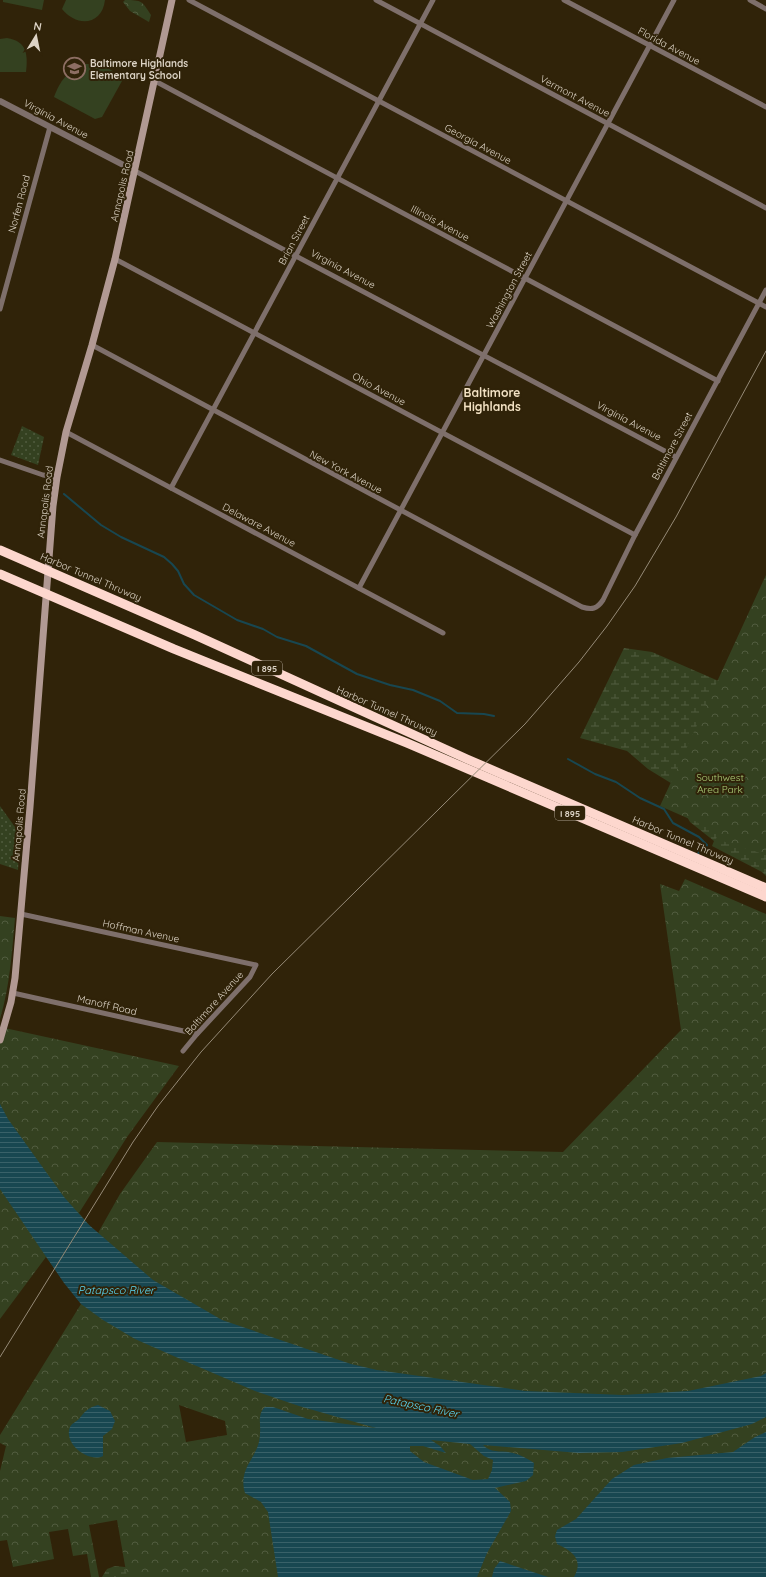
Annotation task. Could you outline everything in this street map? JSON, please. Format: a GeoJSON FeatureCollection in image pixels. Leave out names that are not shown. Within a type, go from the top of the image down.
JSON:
{"type":"FeatureCollection","features":[{"type":"Feature","properties":{"kind":"highway","name":"Harbor Tunnel Thruway"},"geometry":{"type":"LineString","coordinates":[[0,550],[195,635],[464,762],[646,841],[766,897]]}},
{"type":"Feature","properties":{"kind":"highway","name":"Harbor Tunnel Thruway"},"geometry":{"type":"LineString","coordinates":[[0,574],[174,649],[464,762]]}},
{"type":"Feature","properties":{"kind":"highway","name":"Harbor Tunnel Thruway"},"geometry":{"type":"LineString","coordinates":[[646,841],[766,888]]}},
{"type":"Feature","properties":{"kind":"main road","name":"Annapolis Road"},"geometry":{"type":"LineString","coordinates":[[0,1040],[13,993],[21,914],[52,521],[57,477],[66,432],[92,345],[115,259],[136,171],[172,0]]}},
{"type":"Feature","properties":{"kind":"street","name":"Georgia Avenue"},"geometry":{"type":"LineString","coordinates":[[189,0],[766,307]]}},
{"type":"Feature","properties":{"kind":"street","name":"Vermont Avenue"},"geometry":{"type":"LineString","coordinates":[[376,0],[766,208]]}},
{"type":"Feature","properties":{"kind":"street","name":"Brian Street"},"geometry":{"type":"LineString","coordinates":[[172,488],[433,0]]}},
{"type":"Feature","properties":{"kind":"street","name":"Florida Avenue"},"geometry":{"type":"LineString","coordinates":[[564,0],[766,107]]}},
{"type":"Feature","properties":{"kind":"street","name":"Washington Street"},"geometry":{"type":"LineString","coordinates":[[359,588],[674,0]]}},
{"type":"Feature","properties":{"kind":"street"},"geometry":{"type":"LineString","coordinates":[[750,0],[766,9]]}},
{"type":"Feature","properties":{"kind":"street","name":"Illinois Avenue"},"geometry":{"type":"LineString","coordinates":[[155,81],[718,381]]}},
{"type":"Feature","properties":{"kind":"street","name":"Virginia Avenue"},"geometry":{"type":"LineString","coordinates":[[0,101],[296,255],[676,457]]}},
{"type":"Feature","properties":{"kind":"street","name":"Norfen Road"},"geometry":{"type":"LineString","coordinates":[[0,309],[50,127]]}},
{"type":"Feature","properties":{"kind":"street","name":"Ohio Avenue"},"geometry":{"type":"LineString","coordinates":[[115,259],[635,535]]}},
{"type":"Feature","properties":{"kind":"street","name":"Baltimore Street"},"geometry":{"type":"LineString","coordinates":[[593,609],[597,608],[603,600],[676,457],[766,290]]}},
{"type":"Feature","properties":{"kind":"street","name":"New York Avenue"},"geometry":{"type":"LineString","coordinates":[[92,345],[582,607],[593,609]]}},
{"type":"Feature","properties":{"kind":"street","name":"Delaware Avenue"},"geometry":{"type":"LineString","coordinates":[[66,432],[443,633]]}},
{"type":"Feature","properties":{"kind":"street"},"geometry":{"type":"LineString","coordinates":[[0,460],[43,475],[57,477]]}},
{"type":"Feature","properties":{"kind":"street","name":"Hoffman Avenue"},"geometry":{"type":"LineString","coordinates":[[21,914],[256,966]]}},
{"type":"Feature","properties":{"kind":"street","name":"Baltimore Avenue"},"geometry":{"type":"LineString","coordinates":[[183,1051],[250,977],[256,966]]}},
{"type":"Feature","properties":{"kind":"street","name":"Manoff Road"},"geometry":{"type":"LineString","coordinates":[[13,993],[197,1034]]}},
{"type":"Feature","properties":{"kind":"green space"},"geometry":{"type":"Polygon","coordinates":[[[3,0],[44,0],[42,10],[3,2],[3,0]]]}},
{"type":"Feature","properties":{"kind":"green space"},"geometry":{"type":"Polygon","coordinates":[[[66,0],[105,0],[103,9],[99,15],[88,21],[81,21],[74,19],[62,9],[66,0]]]}},
{"type":"Feature","properties":{"kind":"green space"},"geometry":{"type":"Polygon","coordinates":[[[125,0],[135,0],[141,2],[151,15],[149,22],[130,11],[123,2],[125,0]]]}},
{"type":"Feature","properties":{"kind":"green space"},"geometry":{"type":"Polygon","coordinates":[[[7,38],[19,42],[25,50],[27,60],[26,72],[0,72],[0,39],[7,38]]]}},
{"type":"Feature","properties":{"kind":"green space"},"geometry":{"type":"Polygon","coordinates":[[[85,64],[106,67],[114,72],[122,81],[102,117],[95,119],[54,97],[65,77],[73,70],[85,64]]]}},
{"type":"Feature","properties":{"kind":"green space"},"geometry":{"type":"Polygon","coordinates":[[[22,426],[44,437],[38,465],[11,455],[22,426]]]}},
{"type":"Feature","properties":{"kind":"green space","name":"Southwest Area Park"},"geometry":{"type":"Polygon","coordinates":[[[766,575],[766,855],[716,839],[719,832],[660,806],[766,575]]]}},
{"type":"Feature","properties":{"kind":"green space"},"geometry":{"type":"Polygon","coordinates":[[[766,646],[766,876],[762,872],[712,846],[714,841],[690,822],[683,810],[674,785],[648,769],[627,751],[580,738],[624,648],[652,652],[737,689],[766,646]]]}},
{"type":"Feature","properties":{"kind":"green space"},"geometry":{"type":"Polygon","coordinates":[[[0,806],[20,834],[18,870],[0,864],[0,806]]]}},
{"type":"Feature","properties":{"kind":"green space"},"geometry":{"type":"Polygon","coordinates":[[[685,879],[766,914],[766,1577],[127,1577],[117,1520],[89,1525],[99,1577],[91,1577],[87,1554],[73,1556],[68,1529],[49,1532],[54,1559],[13,1567],[7,1540],[0,1541],[0,1471],[6,1446],[0,1443],[0,1435],[81,1304],[46,1257],[0,1319],[0,1027],[179,1066],[127,1137],[79,1213],[98,1233],[120,1194],[157,1142],[563,1152],[681,1030],[660,884],[679,891],[685,879]],[[179,1405],[186,1442],[227,1435],[225,1421],[179,1405]]]}},
{"type":"Feature","properties":{"kind":"green space"},"geometry":{"type":"Polygon","coordinates":[[[0,916],[15,918],[12,956],[0,1019],[0,916]]]}},
{"type":"Feature","properties":{"kind":"green space"},"geometry":{"type":"Polygon","coordinates":[[[115,1566],[135,1568],[156,1577],[102,1577],[107,1569],[115,1566]]]}},
{"type":"Feature","properties":{"kind":"water","name":"Patapsco River"},"geometry":{"type":"Polygon","coordinates":[[[0,1104],[8,1119],[64,1197],[89,1225],[153,1280],[222,1320],[351,1364],[377,1370],[525,1391],[623,1395],[688,1391],[761,1376],[766,1373],[766,1417],[752,1424],[682,1443],[622,1452],[579,1453],[483,1445],[493,1451],[509,1452],[519,1455],[534,1463],[533,1475],[526,1481],[495,1488],[510,1502],[511,1511],[487,1553],[477,1577],[278,1577],[268,1512],[261,1502],[245,1493],[243,1484],[246,1469],[257,1449],[259,1442],[261,1413],[265,1407],[273,1407],[308,1419],[376,1428],[299,1406],[255,1391],[135,1339],[103,1320],[81,1304],[64,1283],[0,1189],[0,1104]],[[431,1440],[440,1446],[446,1453],[423,1446],[410,1446],[410,1451],[424,1462],[473,1480],[488,1479],[492,1470],[493,1460],[484,1456],[470,1444],[431,1440]]]}},
{"type":"Feature","properties":{"kind":"water"},"geometry":{"type":"Polygon","coordinates":[[[98,1405],[110,1411],[115,1421],[112,1429],[103,1436],[103,1456],[91,1457],[79,1450],[74,1445],[70,1440],[69,1433],[72,1424],[87,1410],[98,1405]]]}},
{"type":"Feature","properties":{"kind":"water"},"geometry":{"type":"Polygon","coordinates":[[[766,1432],[766,1577],[574,1577],[577,1571],[577,1560],[572,1553],[557,1544],[555,1536],[557,1530],[576,1519],[612,1479],[634,1465],[667,1458],[733,1452],[755,1437],[766,1432]]]}},
{"type":"Feature","properties":{"kind":"water"},"geometry":{"type":"Polygon","coordinates":[[[500,1561],[548,1577],[492,1577],[494,1569],[500,1561]]]}},
{"type":"Feature","properties":{"kind":"waterway"},"geometry":{"type":"LineString","coordinates":[[64,494],[101,525],[121,537],[164,557],[178,571],[184,584],[194,595],[237,620],[263,629],[277,637],[306,646],[357,674],[390,685],[413,690],[440,701],[457,713],[494,716]]}},
{"type":"Feature","properties":{"kind":"waterway"},"geometry":{"type":"LineString","coordinates":[[568,759],[595,774],[616,782],[640,798],[664,809],[673,823],[699,837],[707,845],[699,851],[698,855]]}},
{"type":"Feature","properties":{"kind":"tram line"},"geometry":{"type":"LineString","coordinates":[[0,1357],[133,1142],[158,1106],[201,1052],[272,974],[525,724],[579,662],[607,626],[635,586],[676,517],[766,351]]}},
{"type":"Feature","properties":{"kind":"place","name":"Baltimore Highlands Elementary School"},"geometry":{"type":"Point","coordinates":[74,69]}},
{"type":"Feature","properties":{"kind":"district","name":"Baltimore Highlands"},"geometry":{"type":"Point","coordinates":[492,399]}}]}
